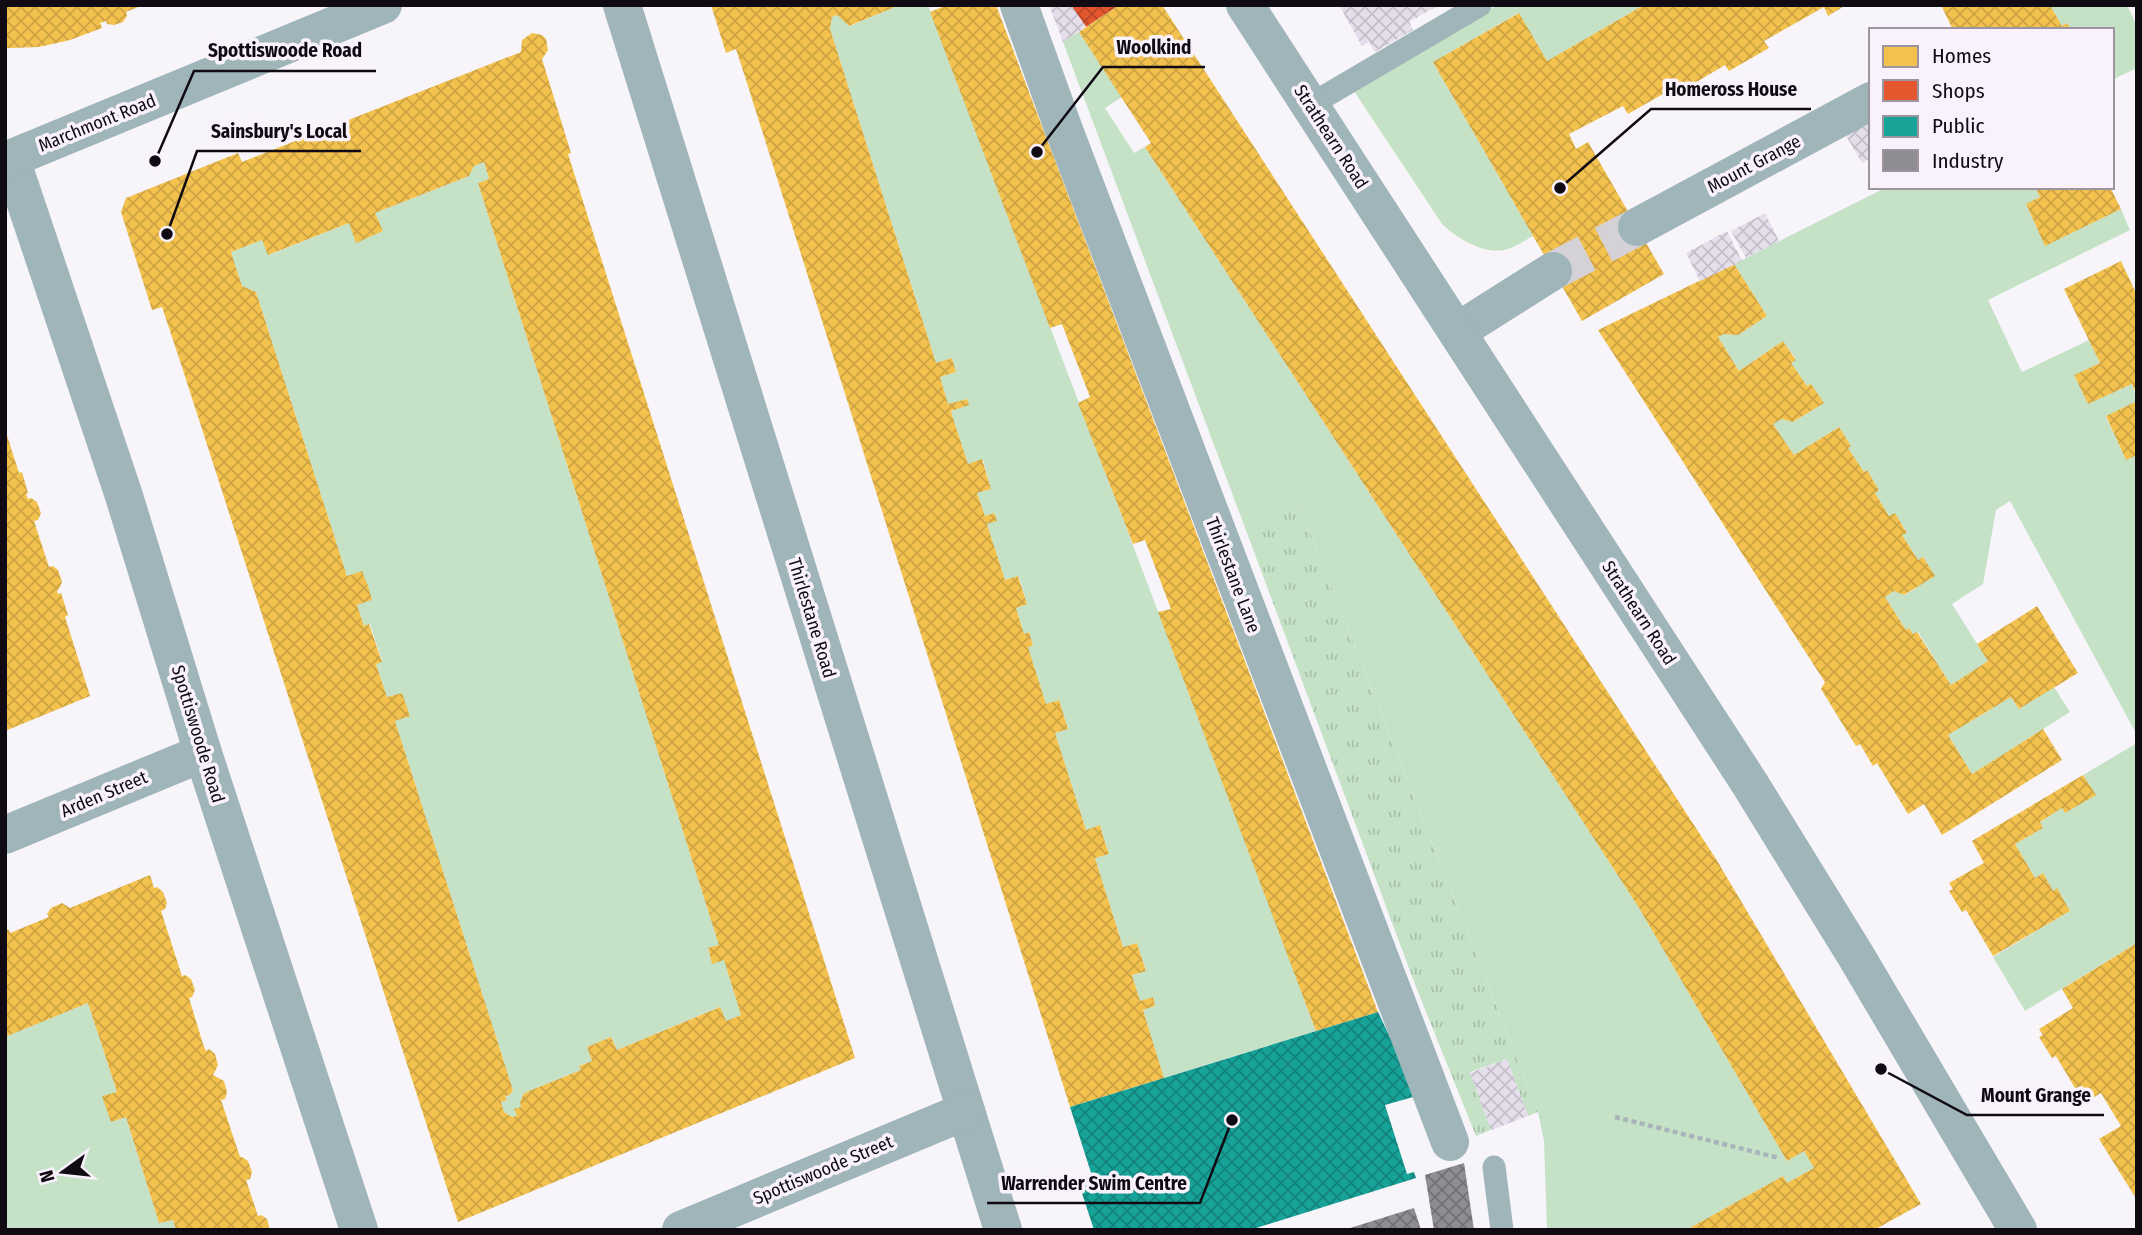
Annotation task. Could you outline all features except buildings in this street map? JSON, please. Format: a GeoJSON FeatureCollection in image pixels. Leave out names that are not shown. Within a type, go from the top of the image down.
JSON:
{"type":"FeatureCollection","features":[{"type":"Feature","properties":{"kind":"street","name":"Marchmont Road"},"geometry":{"type":"LineString","coordinates":[[8,160],[383,5]]}},
{"type":"Feature","properties":{"kind":"street","name":"Thirlestane Road"},"geometry":{"type":"LineString","coordinates":[[622,5],[1003,1230]]}},
{"type":"Feature","properties":{"kind":"street","name":"Thirlestane Lane"},"geometry":{"type":"LineString","coordinates":[[1019,5],[1069,143],[1450,1143]]}},
{"type":"Feature","properties":{"kind":"street","name":"Strathearn Road"},"geometry":{"type":"LineString","coordinates":[[1245,5],[1750,784],[1863,968],[2014,1228]]}},
{"type":"Feature","properties":{"kind":"street","name":"Mount Grange"},"geometry":{"type":"LineString","coordinates":[[1637,227],[1869,101]]}},
{"type":"Feature","properties":{"kind":"street","name":"Spottiswoode Road"},"geometry":{"type":"LineString","coordinates":[[8,160],[124,496],[203,753],[359,1230]]}},
{"type":"Feature","properties":{"kind":"street"},"geometry":{"type":"LineString","coordinates":[[1458,331],[1553,271]]}},
{"type":"Feature","properties":{"kind":"street","name":"Arden Street"},"geometry":{"type":"LineString","coordinates":[[5,835],[203,753]]}},
{"type":"Feature","properties":{"kind":"street","name":"Spottiswoode Street"},"geometry":{"type":"LineString","coordinates":[[681,1230],[966,1111]]}},
{"type":"Feature","properties":{"kind":"lane"},"geometry":{"type":"LineString","coordinates":[[1310,105],[1480,5]]}},
{"type":"Feature","properties":{"kind":"lane"},"geometry":{"type":"LineString","coordinates":[[1494,1167],[1502,1230]]}},
{"type":"Feature","properties":{"kind":"path"},"geometry":{"type":"LineString","coordinates":[[1615,1117],[1779,1158]]}},
{"type":"Feature","properties":{"kind":"green space"},"geometry":{"type":"Polygon","coordinates":[[[900,5],[928,5],[1316,1031],[1164,1078],[1143,1010],[1155,1006],[1153,997],[1140,1001],[1132,975],[1146,970],[1137,943],[1123,947],[1095,858],[1109,854],[1100,825],[1086,830],[1055,733],[1068,729],[1059,700],[1046,704],[1028,647],[1033,645],[1029,633],[1024,634],[1016,608],[1027,604],[1019,577],[1005,580],[987,524],[996,520],[994,513],[985,516],[977,493],[991,489],[983,460],[968,464],[952,415],[951,411],[968,405],[967,399],[948,404],[940,377],[956,372],[952,358],[936,363],[830,29],[832,17],[837,15],[850,26],[900,5]]]}},
{"type":"Feature","properties":{"kind":"green space"},"geometry":{"type":"Polygon","coordinates":[[[1498,5],[1644,5],[1547,61],[1518,13],[1433,62],[1533,236],[1499,251],[1472,245],[1442,224],[1352,88],[1498,5]]]}},
{"type":"Feature","properties":{"kind":"green space"},"geometry":{"type":"Polygon","coordinates":[[[2050,5],[2127,5],[2137,26],[2137,68],[2114,79],[2114,28],[2070,28],[2067,23],[2062,26],[2050,5]]]}},
{"type":"Feature","properties":{"kind":"green space"},"geometry":{"type":"Polygon","coordinates":[[[1079,32],[1122,97],[1105,108],[1134,153],[1145,147],[1639,908],[1787,1161],[1804,1151],[1814,1168],[1787,1183],[1783,1176],[1686,1230],[1547,1230],[1544,1141],[1538,1112],[1299,504],[1244,525],[1063,42],[1079,32]]]}},
{"type":"Feature","properties":{"kind":"green space"},"geometry":{"type":"Polygon","coordinates":[[[484,162],[489,179],[478,183],[719,945],[708,949],[712,963],[724,960],[741,1015],[726,1021],[719,1007],[617,1050],[611,1037],[587,1047],[592,1061],[580,1065],[581,1070],[524,1093],[521,1107],[514,1110],[517,1116],[512,1117],[504,1112],[501,1102],[507,1100],[505,1096],[510,1095],[513,1090],[395,721],[409,716],[402,693],[387,697],[376,664],[382,661],[370,624],[364,626],[357,605],[371,600],[368,586],[347,576],[256,292],[242,286],[231,252],[262,240],[269,255],[349,223],[357,242],[383,231],[375,213],[469,176],[474,166],[484,162]]]}},
{"type":"Feature","properties":{"kind":"green space"},"geometry":{"type":"Polygon","coordinates":[[[1883,189],[2036,189],[2040,197],[2026,205],[2045,245],[2121,209],[2130,230],[1988,300],[2022,372],[2089,340],[2100,363],[2074,375],[2088,404],[2132,384],[2137,401],[2106,417],[2126,460],[2137,455],[2137,735],[2010,501],[1996,510],[1983,584],[1952,604],[1988,661],[1951,685],[1918,632],[1913,634],[1909,628],[1906,630],[1885,597],[1894,591],[1905,595],[1934,576],[1923,557],[1918,560],[1902,535],[1907,532],[1895,514],[1889,516],[1875,493],[1879,490],[1867,470],[1864,472],[1848,448],[1851,446],[1839,427],[1794,455],[1773,424],[1782,419],[1794,422],[1823,403],[1791,363],[1796,359],[1783,341],[1739,371],[1718,337],[1724,334],[1738,335],[1767,316],[1734,264],[1883,189]]]}},
{"type":"Feature","properties":{"kind":"green space"},"geometry":{"type":"Polygon","coordinates":[[[1299,504],[1538,1112],[1528,1116],[1507,1059],[1470,1072],[1491,1130],[1476,1136],[1416,987],[1244,525],[1299,504]]]}},
{"type":"Feature","properties":{"kind":"green space"},"geometry":{"type":"Polygon","coordinates":[[[2054,687],[2070,712],[1972,774],[1948,735],[2011,697],[2019,709],[2054,687]]]}},
{"type":"Feature","properties":{"kind":"green space"},"geometry":{"type":"Polygon","coordinates":[[[2137,743],[2137,943],[2025,1011],[1993,957],[2070,911],[2057,889],[2053,891],[2035,878],[2015,844],[2043,828],[2040,822],[2062,808],[2065,813],[2095,795],[2083,775],[2137,743]]]}},
{"type":"Feature","properties":{"kind":"green space"},"geometry":{"type":"Polygon","coordinates":[[[88,1003],[117,1092],[103,1097],[111,1122],[126,1117],[159,1223],[173,1220],[176,1230],[5,1230],[5,1037],[88,1003]]]}},
{"type":"Feature","properties":{"kind":"tunnel"},"geometry":{"type":"LineString","coordinates":[[1553,271],[1637,227]]}},
{"type":"Feature","properties":{"kind":"place","name":"Woolkind"},"geometry":{"type":"Point","coordinates":[1037,152]}},
{"type":"Feature","properties":{"kind":"place","name":"Spottiswoode Road"},"geometry":{"type":"Point","coordinates":[155,161]}},
{"type":"Feature","properties":{"kind":"place","name":"Homeross House"},"geometry":{"type":"Point","coordinates":[1560,188]}},
{"type":"Feature","properties":{"kind":"place","name":"Sainsbury's Local"},"geometry":{"type":"Point","coordinates":[167,234]}},
{"type":"Feature","properties":{"kind":"place","name":"Mount Grange"},"geometry":{"type":"Point","coordinates":[1881,1069]}},
{"type":"Feature","properties":{"kind":"place","name":"Warrender Swim Centre"},"geometry":{"type":"Point","coordinates":[1232,1120]}}]}
